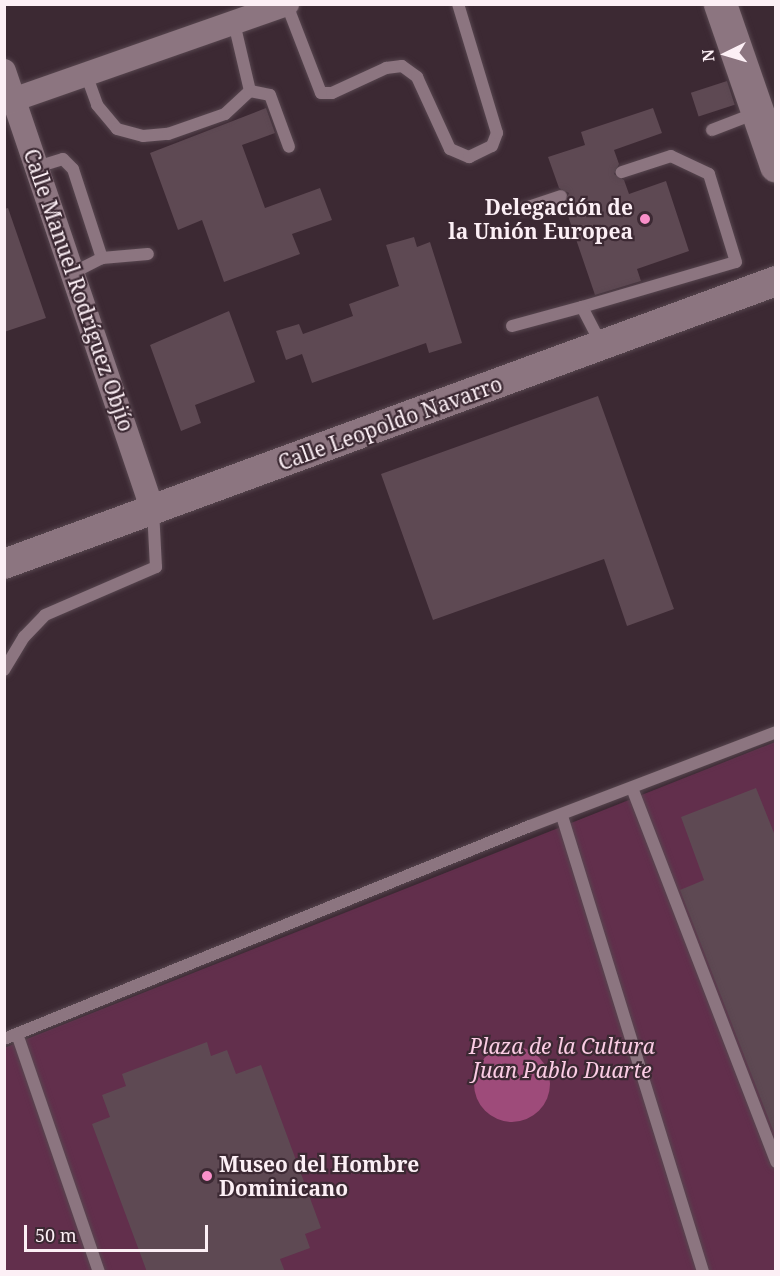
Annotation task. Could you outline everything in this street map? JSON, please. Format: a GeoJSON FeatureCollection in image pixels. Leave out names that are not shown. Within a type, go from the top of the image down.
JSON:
{"type":"FeatureCollection","features":[{"type":"Feature","properties":{"kind":"main road"},"geometry":{"type":"LineString","coordinates":[[720,4],[775,163]]}},
{"type":"Feature","properties":{"kind":"street"},"geometry":{"type":"LineString","coordinates":[[10,101],[287,4]]}},
{"type":"Feature","properties":{"kind":"street","name":"Calle Manuel Rodríguez Objío"},"geometry":{"type":"LineString","coordinates":[[4,71],[10,101],[37,167],[153,510]]}},
{"type":"Feature","properties":{"kind":"street","name":"Calle Leopoldo Navarro"},"geometry":{"type":"LineString","coordinates":[[4,564],[776,281]]}},
{"type":"Feature","properties":{"kind":"lane"},"geometry":{"type":"LineString","coordinates":[[287,4],[321,93],[332,93],[386,68],[402,66],[417,78],[450,149],[469,157],[492,146],[496,126],[458,4]]}},
{"type":"Feature","properties":{"kind":"lane"},"geometry":{"type":"LineString","coordinates":[[234,23],[250,91]]}},
{"type":"Feature","properties":{"kind":"lane"},"geometry":{"type":"LineString","coordinates":[[86,74],[97,105],[117,129],[143,136],[168,134],[225,114],[250,91]]}},
{"type":"Feature","properties":{"kind":"lane"},"geometry":{"type":"LineString","coordinates":[[250,91],[270,95],[289,147]]}},
{"type":"Feature","properties":{"kind":"lane"},"geometry":{"type":"LineString","coordinates":[[712,130],[757,113]]}},
{"type":"Feature","properties":{"kind":"lane"},"geometry":{"type":"LineString","coordinates":[[512,326],[736,262],[709,174],[671,156],[622,172]]}},
{"type":"Feature","properties":{"kind":"lane"},"geometry":{"type":"LineString","coordinates":[[37,167],[63,159],[73,169],[102,258]]}},
{"type":"Feature","properties":{"kind":"lane"},"geometry":{"type":"LineString","coordinates":[[522,209],[561,196]]}},
{"type":"Feature","properties":{"kind":"lane"},"geometry":{"type":"LineString","coordinates":[[72,273],[102,258],[148,254]]}},
{"type":"Feature","properties":{"kind":"lane"},"geometry":{"type":"LineString","coordinates":[[582,307],[601,345]]}},
{"type":"Feature","properties":{"kind":"lane"},"geometry":{"type":"LineString","coordinates":[[4,670],[24,637],[45,615],[156,567],[153,510]]}},
{"type":"Feature","properties":{"kind":"lane"},"geometry":{"type":"LineString","coordinates":[[4,1039],[776,732]]}},
{"type":"Feature","properties":{"kind":"lane"},"geometry":{"type":"LineString","coordinates":[[632,788],[776,1161]]}},
{"type":"Feature","properties":{"kind":"lane"},"geometry":{"type":"LineString","coordinates":[[562,816],[703,1272]]}},
{"type":"Feature","properties":{"kind":"lane"},"geometry":{"type":"LineString","coordinates":[[17,1034],[99,1272]]}},
{"type":"Feature","properties":{"kind":"green space","name":"Plaza de la Cultura Juan Pablo Duarte"},"geometry":{"type":"Polygon","coordinates":[[[775,742],[775,1271],[5,1271],[4,1048],[775,742]]]}},
{"type":"Feature","properties":{"kind":"shaded area"},"geometry":{"type":"Polygon","coordinates":[[[512,1046],[526,1049],[539,1057],[547,1070],[550,1084],[547,1098],[539,1111],[526,1119],[512,1122],[498,1119],[485,1111],[477,1098],[474,1084],[477,1070],[485,1057],[498,1049],[512,1046]]]}},
{"type":"Feature","properties":{"kind":"building"},"geometry":{"type":"Polygon","coordinates":[[[727,81],[735,105],[699,117],[691,93],[727,81]]]}},
{"type":"Feature","properties":{"kind":"building"},"geometry":{"type":"Polygon","coordinates":[[[266,108],[275,133],[242,145],[265,208],[320,188],[332,220],[292,234],[300,254],[224,282],[202,220],[178,230],[150,153],[266,108]]]}},
{"type":"Feature","properties":{"kind":"building"},"geometry":{"type":"Polygon","coordinates":[[[653,108],[662,133],[614,150],[619,164],[614,174],[624,180],[629,194],[666,181],[689,251],[637,269],[641,281],[595,295],[564,204],[569,193],[559,188],[548,157],[585,145],[581,132],[653,108]]]}},
{"type":"Feature","properties":{"kind":"building"},"geometry":{"type":"Polygon","coordinates":[[[8,208],[46,318],[4,332],[4,209],[8,208]]]}},
{"type":"Feature","properties":{"kind":"building"},"geometry":{"type":"Polygon","coordinates":[[[414,237],[417,247],[430,242],[462,343],[429,353],[426,343],[312,383],[302,354],[286,360],[276,331],[299,324],[303,334],[353,316],[349,304],[399,286],[386,245],[414,237]]]}},
{"type":"Feature","properties":{"kind":"building"},"geometry":{"type":"Polygon","coordinates":[[[229,311],[255,382],[195,405],[201,423],[181,431],[150,345],[229,311]]]}},
{"type":"Feature","properties":{"kind":"building"},"geometry":{"type":"Polygon","coordinates":[[[598,396],[674,609],[627,626],[604,559],[433,620],[381,474],[598,396]]]}},
{"type":"Feature","properties":{"kind":"building"},"geometry":{"type":"Polygon","coordinates":[[[756,788],[776,838],[776,1138],[680,890],[704,880],[681,817],[756,788]]]}},
{"type":"Feature","properties":{"kind":"building","name":"Museo del Hombre Dominicano"},"geometry":{"type":"Polygon","coordinates":[[[207,1042],[211,1056],[227,1050],[236,1074],[261,1065],[321,1228],[305,1234],[310,1248],[280,1259],[285,1272],[147,1272],[92,1124],[110,1117],[102,1095],[126,1086],[122,1074],[207,1042]]]}},
{"type":"Feature","properties":{"kind":"place","name":"Delegación de la Unión Europea"},"geometry":{"type":"Point","coordinates":[645,219]}},
{"type":"Feature","properties":{"kind":"place","name":"Museo del Hombre Dominicano"},"geometry":{"type":"Point","coordinates":[207,1176]}}]}
